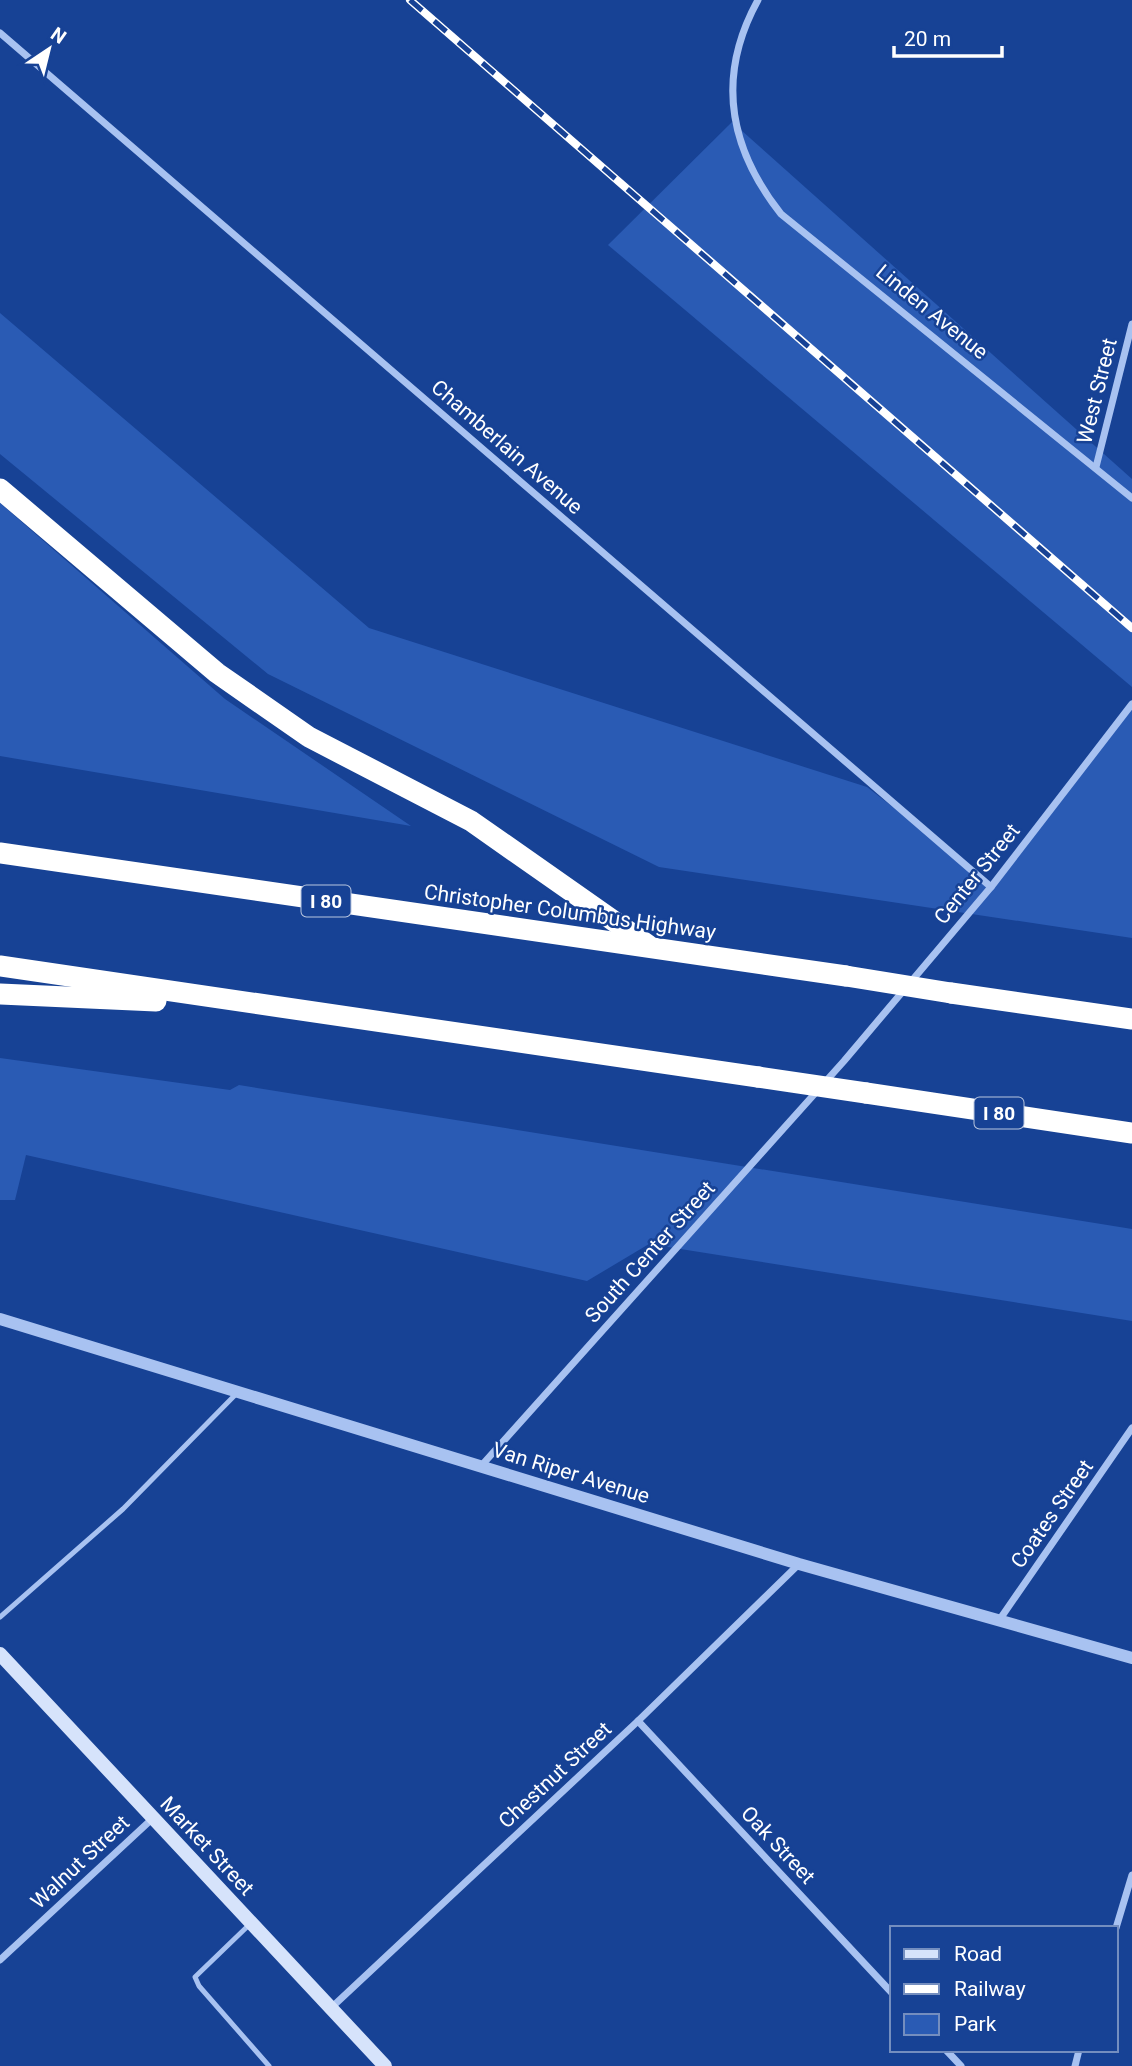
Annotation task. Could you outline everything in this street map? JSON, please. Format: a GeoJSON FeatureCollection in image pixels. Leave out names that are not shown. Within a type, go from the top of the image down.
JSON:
{"type":"FeatureCollection","features":[{"type":"Feature","properties":{"kind":"highway"},"geometry":{"type":"LineString","coordinates":[[0,489],[217,673],[309,737],[471,821],[652,949]]}},
{"type":"Feature","properties":{"kind":"highway","name":"Christopher Columbus Highway"},"geometry":{"type":"LineString","coordinates":[[0,853],[1132,1019]]}},
{"type":"Feature","properties":{"kind":"highway","name":"I 80"},"geometry":{"type":"LineString","coordinates":[[0,966],[1132,1133]]}},
{"type":"Feature","properties":{"kind":"highway"},"geometry":{"type":"LineString","coordinates":[[0,994],[281,1007]]}},
{"type":"Feature","properties":{"kind":"main road","name":"Market Street"},"geometry":{"type":"LineString","coordinates":[[0,1654],[385,2066]]}},
{"type":"Feature","properties":{"kind":"street","name":"Linden Avenue"},"geometry":{"type":"LineString","coordinates":[[758,0],[737,52],[732,93],[737,132],[758,185],[781,214],[1132,498]]}},
{"type":"Feature","properties":{"kind":"street","name":"Chamberlain Avenue"},"geometry":{"type":"LineString","coordinates":[[0,33],[991,887]]}},
{"type":"Feature","properties":{"kind":"street","name":"West Street"},"geometry":{"type":"LineString","coordinates":[[1096,467],[1132,324]]}},
{"type":"Feature","properties":{"kind":"street","name":"Center Street"},"geometry":{"type":"LineString","coordinates":[[844,1061],[991,887],[1132,704]]}},
{"type":"Feature","properties":{"kind":"street","name":"South Center Street"},"geometry":{"type":"LineString","coordinates":[[482,1465],[844,1061]]}},
{"type":"Feature","properties":{"kind":"street","name":"Van Riper Avenue"},"geometry":{"type":"LineString","coordinates":[[0,1319],[799,1563],[1132,1658]]}},
{"type":"Feature","properties":{"kind":"street","name":"Coates Street"},"geometry":{"type":"LineString","coordinates":[[1000,1619],[1132,1428]]}},
{"type":"Feature","properties":{"kind":"street","name":"Chestnut Street"},"geometry":{"type":"LineString","coordinates":[[331,2008],[638,1721],[799,1563]]}},
{"type":"Feature","properties":{"kind":"street","name":"Oak Street"},"geometry":{"type":"LineString","coordinates":[[638,1721],[890,1991]]}},
{"type":"Feature","properties":{"kind":"street","name":"Walnut Street"},"geometry":{"type":"LineString","coordinates":[[0,1960],[152,1819]]}},
{"type":"Feature","properties":{"kind":"street"},"geometry":{"type":"LineString","coordinates":[[1117,1926],[1132,1875]]}},
{"type":"Feature","properties":{"kind":"street"},"geometry":{"type":"LineString","coordinates":[[948,2052],[961,2066]]}},
{"type":"Feature","properties":{"kind":"lane"},"geometry":{"type":"LineString","coordinates":[[0,1617],[123,1509],[238,1392]]}},
{"type":"Feature","properties":{"kind":"lane"},"geometry":{"type":"LineString","coordinates":[[251,1923],[195,1977],[199,1986],[269,2066]]}},
{"type":"Feature","properties":{"kind":"green space"},"geometry":{"type":"Polygon","coordinates":[[[732,122],[1132,479],[1132,687],[608,245],[732,122]]]}},
{"type":"Feature","properties":{"kind":"green space"},"geometry":{"type":"Polygon","coordinates":[[[0,313],[369,628],[867,787],[991,883],[1132,708],[1132,938],[659,867],[268,674],[0,454],[0,313]]]}},
{"type":"Feature","properties":{"kind":"green space"},"geometry":{"type":"Polygon","coordinates":[[[0,503],[225,699],[411,826],[0,756],[0,503]]]}},
{"type":"Feature","properties":{"kind":"green space"},"geometry":{"type":"Polygon","coordinates":[[[0,1058],[230,1090],[239,1085],[1132,1229],[1132,1321],[649,1244],[587,1281],[26,1155],[15,1200],[0,1200],[0,1058]]]}},
{"type":"Feature","properties":{"kind":"railway"},"geometry":{"type":"LineString","coordinates":[[410,0],[1132,628]]}}]}
